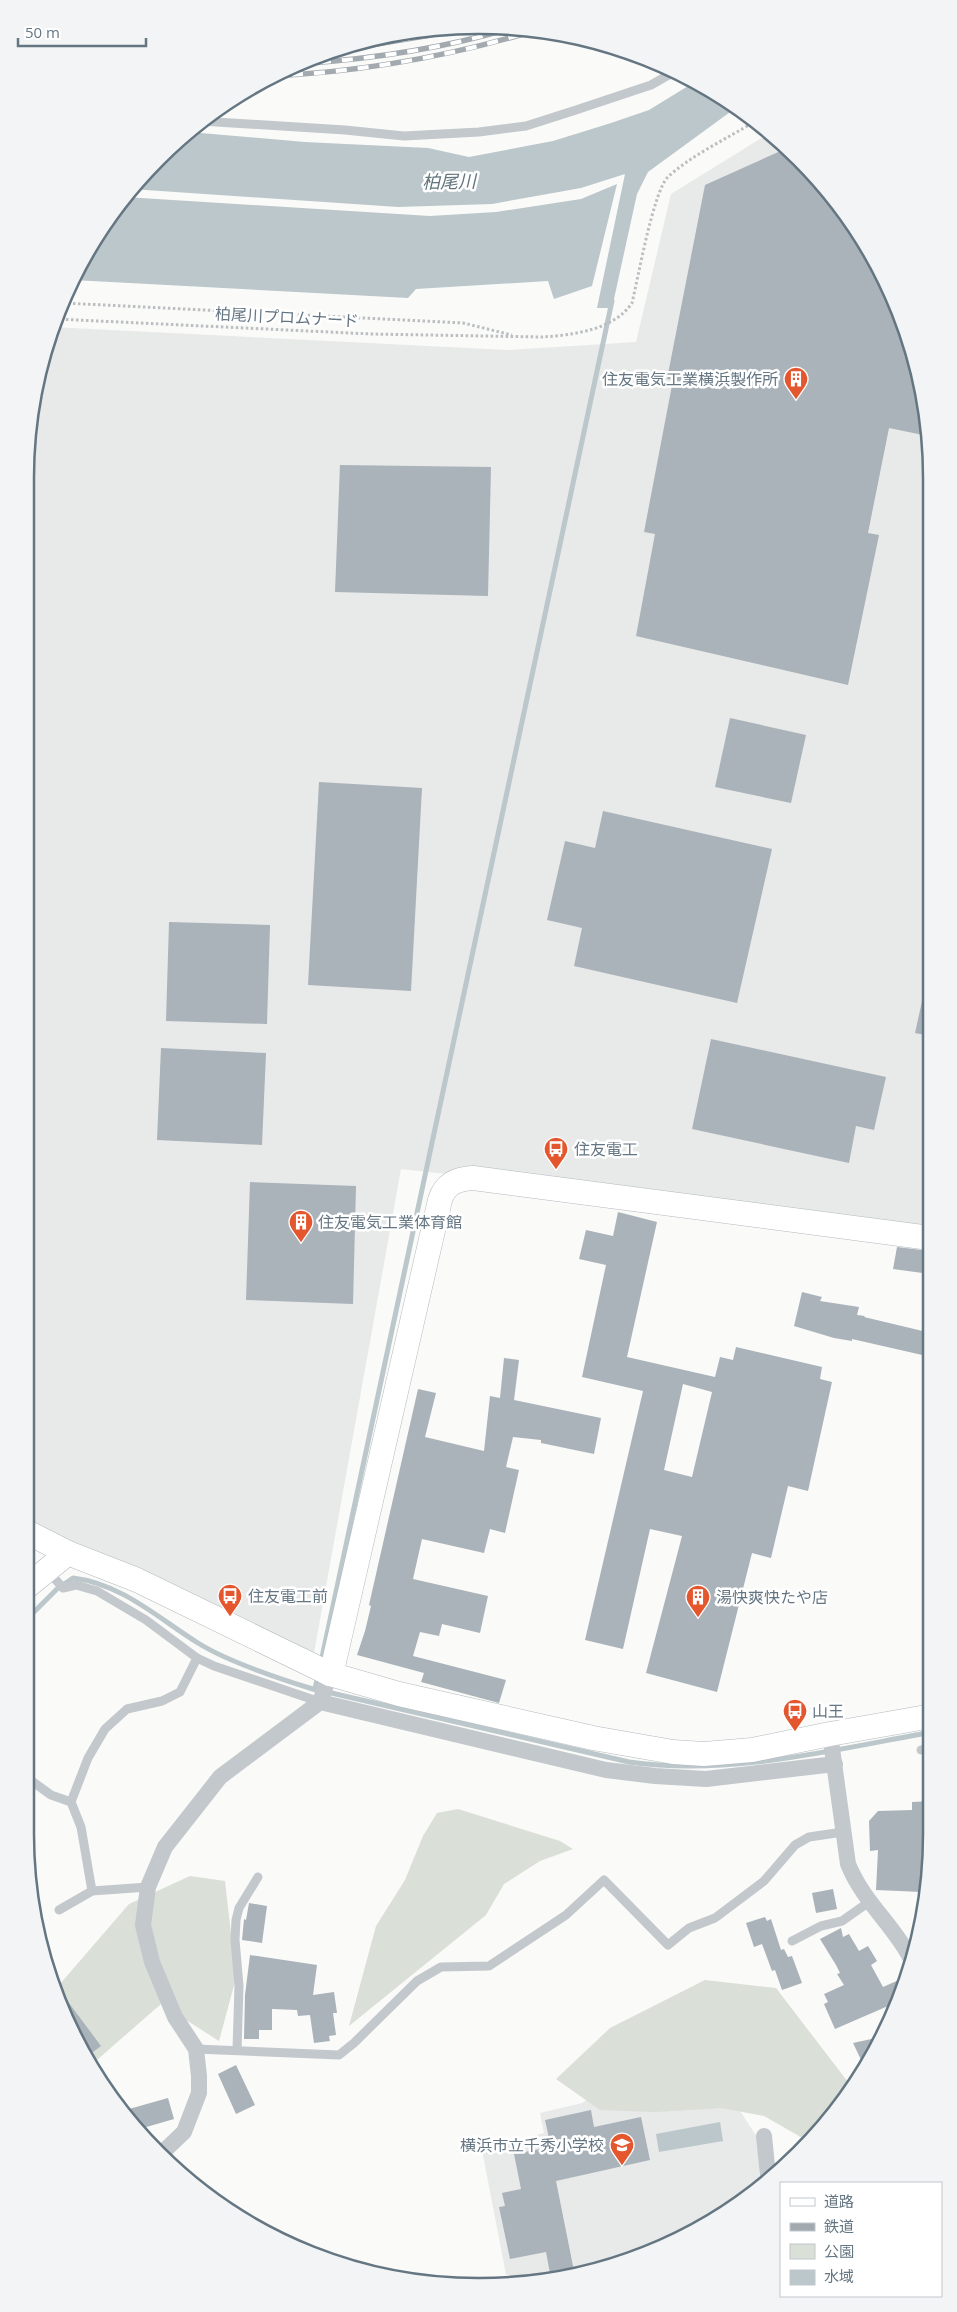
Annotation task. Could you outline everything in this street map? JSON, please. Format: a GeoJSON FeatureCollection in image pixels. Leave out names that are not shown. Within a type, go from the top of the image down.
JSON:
{"type":"FeatureCollection","features":[{"type":"Feature","properties":{"kind":"street"},"geometry":{"type":"LineString","coordinates":[[166,2150],[184,2132],[199,2093],[196,2049],[174,2017],[152,1962],[143,1925],[148,1887],[165,1847],[220,1777],[323,1685],[334,1662],[442,1192],[453,1182],[473,1178],[923,1237]]}},
{"type":"Feature","properties":{"kind":"street"},"geometry":{"type":"LineString","coordinates":[[34,1536],[68,1553],[137,1580],[296,1658],[323,1685],[606,1770],[655,1776],[706,1779],[835,1764]]}},
{"type":"Feature","properties":{"kind":"street"},"geometry":{"type":"LineString","coordinates":[[34,1581],[68,1553]]}},
{"type":"Feature","properties":{"kind":"street"},"geometry":{"type":"LineString","coordinates":[[323,1685],[399,1694],[564,1732],[673,1752],[704,1754],[752,1750],[923,1718]]}},
{"type":"Feature","properties":{"kind":"street"},"geometry":{"type":"LineString","coordinates":[[830,1734],[848,1864],[856,1883],[868,1902],[907,1953]]}},
{"type":"Feature","properties":{"kind":"street"},"geometry":{"type":"LineString","coordinates":[[764,2136],[768,2171]]}},
{"type":"Feature","properties":{"kind":"lane"},"geometry":{"type":"LineString","coordinates":[[214,122],[345,130],[404,136],[479,132],[526,126],[651,85],[666,76]]}},
{"type":"Feature","properties":{"kind":"lane"},"geometry":{"type":"LineString","coordinates":[[48,1570],[63,1588],[76,1585],[97,1591],[146,1620],[197,1658],[214,1666],[323,1685]]}},
{"type":"Feature","properties":{"kind":"lane"},"geometry":{"type":"LineString","coordinates":[[92,1891],[81,1827],[70,1802],[88,1758],[104,1729],[127,1710],[162,1701],[180,1692],[197,1658]]}},
{"type":"Feature","properties":{"kind":"lane"},"geometry":{"type":"LineString","coordinates":[[34,1783],[51,1795],[70,1802]]}},
{"type":"Feature","properties":{"kind":"lane"},"geometry":{"type":"LineString","coordinates":[[196,2049],[339,2055],[354,2043],[417,1981],[442,1967],[489,1966],[566,1915],[604,1880],[668,1945],[689,1928],[715,1918],[764,1881],[795,1846],[809,1837],[843,1832]]}},
{"type":"Feature","properties":{"kind":"lane"},"geometry":{"type":"LineString","coordinates":[[237,2050],[239,1986],[235,1940],[236,1920],[238,1908],[258,1876]]}},
{"type":"Feature","properties":{"kind":"lane"},"geometry":{"type":"LineString","coordinates":[[59,1910],[92,1891],[148,1887]]}},
{"type":"Feature","properties":{"kind":"lane"},"geometry":{"type":"LineString","coordinates":[[792,1942],[821,1926],[842,1921],[868,1902]]}},
{"type":"Feature","properties":{"kind":"path","name":"柏尾川プロムナード"},"geometry":{"type":"LineString","coordinates":[[64,318],[371,334],[567,336],[608,323],[625,313],[632,303],[655,207],[666,180],[680,168],[748,126]]}},
{"type":"Feature","properties":{"kind":"path","name":"柏尾川プロムナード"},"geometry":{"type":"LineString","coordinates":[[70,303],[463,322],[518,336]]}},
{"type":"Feature","properties":{"kind":"shaded area"},"geometry":{"type":"Polygon","coordinates":[[[763,137],[813,185],[848,231],[864,256],[889,308],[908,363],[919,420],[923,478],[923,1226],[401,1169],[313,1659],[34,1526],[34,478],[38,420],[49,363],[60,327],[508,350],[636,342],[671,194],[763,137]]]}},
{"type":"Feature","properties":{"kind":"shaded area","name":"横浜市立千秀小学校"},"geometry":{"type":"Polygon","coordinates":[[[605,2088],[733,2100],[757,2137],[760,2178],[701,2219],[621,2255],[565,2270],[506,2277],[482,2150],[544,2133],[540,2113],[582,2103],[605,2088]]]}},
{"type":"Feature","properties":{"kind":"green space"},"geometry":{"type":"Polygon","coordinates":[[[458,1809],[560,1841],[573,1849],[540,1861],[504,1884],[486,1915],[349,2026],[376,1926],[405,1880],[423,1836],[437,1813],[458,1809]]]}},
{"type":"Feature","properties":{"kind":"green space"},"geometry":{"type":"Polygon","coordinates":[[[190,1876],[225,1881],[236,1978],[219,2041],[161,2004],[96,2061],[80,2030],[60,1984],[129,1904],[190,1876]]]}},
{"type":"Feature","properties":{"kind":"green space"},"geometry":{"type":"Polygon","coordinates":[[[705,1980],[776,1988],[848,2082],[803,2138],[764,2116],[721,2108],[655,2112],[600,2110],[556,2079],[610,2028],[705,1980]]]}},
{"type":"Feature","properties":{"kind":"water","name":"柏尾川"},"geometry":{"type":"Polygon","coordinates":[[[688,86],[730,112],[648,172],[637,194],[612,308],[597,308],[625,174],[581,188],[492,204],[398,207],[140,190],[164,164],[199,133],[305,142],[428,148],[469,157],[553,141],[649,110],[688,86]]]}},
{"type":"Feature","properties":{"kind":"water"},"geometry":{"type":"Polygon","coordinates":[[[617,184],[592,286],[554,299],[548,281],[416,289],[408,298],[81,280],[93,256],[109,231],[134,198],[430,216],[496,212],[581,199],[617,184]]]}},
{"type":"Feature","properties":{"kind":"water"},"geometry":{"type":"Polygon","coordinates":[[[720,2122],[723,2141],[659,2152],[656,2134],[720,2122]]]}},
{"type":"Feature","properties":{"kind":"building","name":"住友電気工業横浜製作所"},"geometry":{"type":"Polygon","coordinates":[[[780,151],[813,185],[848,231],[864,256],[889,308],[908,363],[915,392],[920,434],[889,428],[868,533],[879,535],[848,685],[636,636],[655,534],[644,532],[673,380],[667,379],[705,185],[780,151]]]}},
{"type":"Feature","properties":{"kind":"building"},"geometry":{"type":"Polygon","coordinates":[[[340,465],[491,467],[488,596],[335,592],[340,465]]]}},
{"type":"Feature","properties":{"kind":"building"},"geometry":{"type":"Polygon","coordinates":[[[730,718],[806,735],[791,803],[715,787],[730,718]]]}},
{"type":"Feature","properties":{"kind":"building"},"geometry":{"type":"Polygon","coordinates":[[[319,782],[422,788],[411,991],[308,985],[319,782]]]}},
{"type":"Feature","properties":{"kind":"building"},"geometry":{"type":"Polygon","coordinates":[[[603,811],[772,849],[737,1003],[574,966],[582,928],[547,920],[565,841],[595,848],[603,811]]]}},
{"type":"Feature","properties":{"kind":"building"},"geometry":{"type":"Polygon","coordinates":[[[169,922],[270,925],[267,1024],[166,1021],[169,922]]]}},
{"type":"Feature","properties":{"kind":"building"},"geometry":{"type":"Polygon","coordinates":[[[923,997],[923,1035],[915,1033],[923,997]]]}},
{"type":"Feature","properties":{"kind":"building"},"geometry":{"type":"Polygon","coordinates":[[[711,1039],[886,1077],[874,1130],[856,1126],[849,1163],[692,1129],[711,1039]]]}},
{"type":"Feature","properties":{"kind":"building"},"geometry":{"type":"Polygon","coordinates":[[[161,1048],[266,1053],[262,1145],[157,1140],[161,1048]]]}},
{"type":"Feature","properties":{"kind":"building","name":"住友電気工業体育館"},"geometry":{"type":"Polygon","coordinates":[[[250,1182],[356,1186],[353,1304],[246,1300],[250,1182]]]}},
{"type":"Feature","properties":{"kind":"building"},"geometry":{"type":"Polygon","coordinates":[[[618,1212],[657,1222],[627,1357],[715,1377],[720,1357],[733,1360],[736,1347],[822,1367],[820,1379],[832,1382],[808,1491],[788,1486],[771,1558],[752,1553],[717,1692],[646,1673],[682,1536],[650,1529],[623,1649],[585,1640],[643,1391],[582,1377],[606,1265],[579,1259],[586,1230],[613,1236],[618,1212]],[[683,1384],[664,1470],[692,1477],[712,1392],[683,1384]]]}},
{"type":"Feature","properties":{"kind":"building"},"geometry":{"type":"Polygon","coordinates":[[[897,1247],[923,1250],[923,1273],[893,1269],[897,1247]]]}},
{"type":"Feature","properties":{"kind":"building"},"geometry":{"type":"Polygon","coordinates":[[[802,1292],[822,1297],[820,1301],[859,1307],[857,1315],[923,1331],[923,1355],[852,1339],[852,1341],[834,1338],[794,1326],[802,1292]]]}},
{"type":"Feature","properties":{"kind":"building"},"geometry":{"type":"Polygon","coordinates":[[[504,1358],[519,1360],[514,1400],[601,1418],[594,1454],[541,1443],[541,1440],[513,1437],[506,1467],[519,1470],[505,1533],[490,1529],[484,1553],[422,1539],[413,1579],[488,1596],[480,1633],[442,1624],[439,1636],[420,1632],[413,1656],[506,1680],[499,1703],[421,1682],[424,1673],[357,1655],[371,1606],[369,1605],[418,1389],[436,1393],[425,1437],[484,1451],[490,1396],[500,1398],[504,1358]]]}},
{"type":"Feature","properties":{"kind":"building"},"geometry":{"type":"Polygon","coordinates":[[[923,1801],[922,1863],[919,1892],[876,1890],[878,1850],[870,1851],[869,1821],[878,1811],[912,1810],[912,1802],[923,1801]]]}},
{"type":"Feature","properties":{"kind":"building"},"geometry":{"type":"Polygon","coordinates":[[[833,1889],[837,1909],[816,1913],[812,1893],[833,1889]]]}},
{"type":"Feature","properties":{"kind":"building"},"geometry":{"type":"Polygon","coordinates":[[[249,1903],[267,1906],[262,1943],[242,1940],[244,1919],[246,1920],[249,1903]]]}},
{"type":"Feature","properties":{"kind":"building"},"geometry":{"type":"Polygon","coordinates":[[[765,1917],[767,1921],[771,1919],[781,1950],[784,1949],[788,1957],[792,1956],[802,1983],[782,1990],[775,1970],[772,1971],[762,1944],[754,1947],[746,1923],[765,1917]]]}},
{"type":"Feature","properties":{"kind":"building"},"geometry":{"type":"Polygon","coordinates":[[[841,1928],[843,1937],[849,1934],[859,1951],[868,1946],[877,1961],[871,1965],[883,1987],[898,1980],[888,2006],[835,2029],[824,2004],[828,2002],[824,1994],[844,1985],[837,1974],[840,1973],[836,1965],[820,1939],[841,1928]]]}},
{"type":"Feature","properties":{"kind":"building"},"geometry":{"type":"Polygon","coordinates":[[[250,1955],[317,1965],[313,1995],[334,1992],[337,2013],[333,2013],[336,2035],[329,2036],[330,2041],[314,2043],[310,2015],[298,2016],[297,2010],[272,2009],[272,2030],[259,2030],[259,2039],[244,2039],[245,1995],[250,1955]]]}},
{"type":"Feature","properties":{"kind":"building"},"geometry":{"type":"Polygon","coordinates":[[[66,1999],[101,2046],[92,2053],[66,1999]]]}},
{"type":"Feature","properties":{"kind":"building"},"geometry":{"type":"Polygon","coordinates":[[[873,2039],[861,2060],[853,2043],[873,2039]]]}},
{"type":"Feature","properties":{"kind":"building"},"geometry":{"type":"Polygon","coordinates":[[[236,2065],[255,2105],[236,2114],[218,2074],[236,2065]]]}},
{"type":"Feature","properties":{"kind":"building"},"geometry":{"type":"Polygon","coordinates":[[[168,2098],[174,2119],[145,2128],[130,2109],[168,2098]]]}},
{"type":"Feature","properties":{"kind":"building"},"geometry":{"type":"Polygon","coordinates":[[[591,2110],[594,2127],[641,2117],[650,2160],[556,2181],[573,2268],[550,2272],[546,2252],[510,2259],[499,2207],[505,2206],[502,2193],[521,2189],[514,2154],[551,2147],[545,2120],[591,2110]]]}},
{"type":"Feature","properties":{"kind":"waterway"},"geometry":{"type":"LineString","coordinates":[[321,1662],[612,301]]}},
{"type":"Feature","properties":{"kind":"waterway"},"geometry":{"type":"LineString","coordinates":[[34,1612],[57,1589],[73,1578],[91,1581],[108,1587],[139,1603],[198,1643],[225,1657],[271,1676],[316,1690]]}},
{"type":"Feature","properties":{"kind":"waterway"},"geometry":{"type":"LineString","coordinates":[[315,1689],[318,1675]]}},
{"type":"Feature","properties":{"kind":"waterway"},"geometry":{"type":"LineString","coordinates":[[327,1692],[629,1762],[667,1765],[705,1766],[781,1759],[923,1734]]}},
{"type":"Feature","properties":{"kind":"railway"},"geometry":{"type":"LineString","coordinates":[[324,62],[406,52],[488,34]]}},
{"type":"Feature","properties":{"kind":"railway"},"geometry":{"type":"LineString","coordinates":[[294,75],[339,71],[407,61],[517,36]]}},
{"type":"Feature","properties":{"kind":"place","name":"住友電気工業横浜製作所"},"geometry":{"type":"Point","coordinates":[796,400]}},
{"type":"Feature","properties":{"kind":"place","name":"住友電工"},"geometry":{"type":"Point","coordinates":[556,1170]}},
{"type":"Feature","properties":{"kind":"place","name":"住友電気工業体育館"},"geometry":{"type":"Point","coordinates":[301,1243]}},
{"type":"Feature","properties":{"kind":"place","name":"住友電工前"},"geometry":{"type":"Point","coordinates":[230,1617]}},
{"type":"Feature","properties":{"kind":"place","name":"湯快爽快たや店"},"geometry":{"type":"Point","coordinates":[698,1618]}},
{"type":"Feature","properties":{"kind":"place","name":"山王"},"geometry":{"type":"Point","coordinates":[795,1732]}},
{"type":"Feature","properties":{"kind":"place","name":"横浜市立千秀小学校"},"geometry":{"type":"Point","coordinates":[622,2166]}}]}
